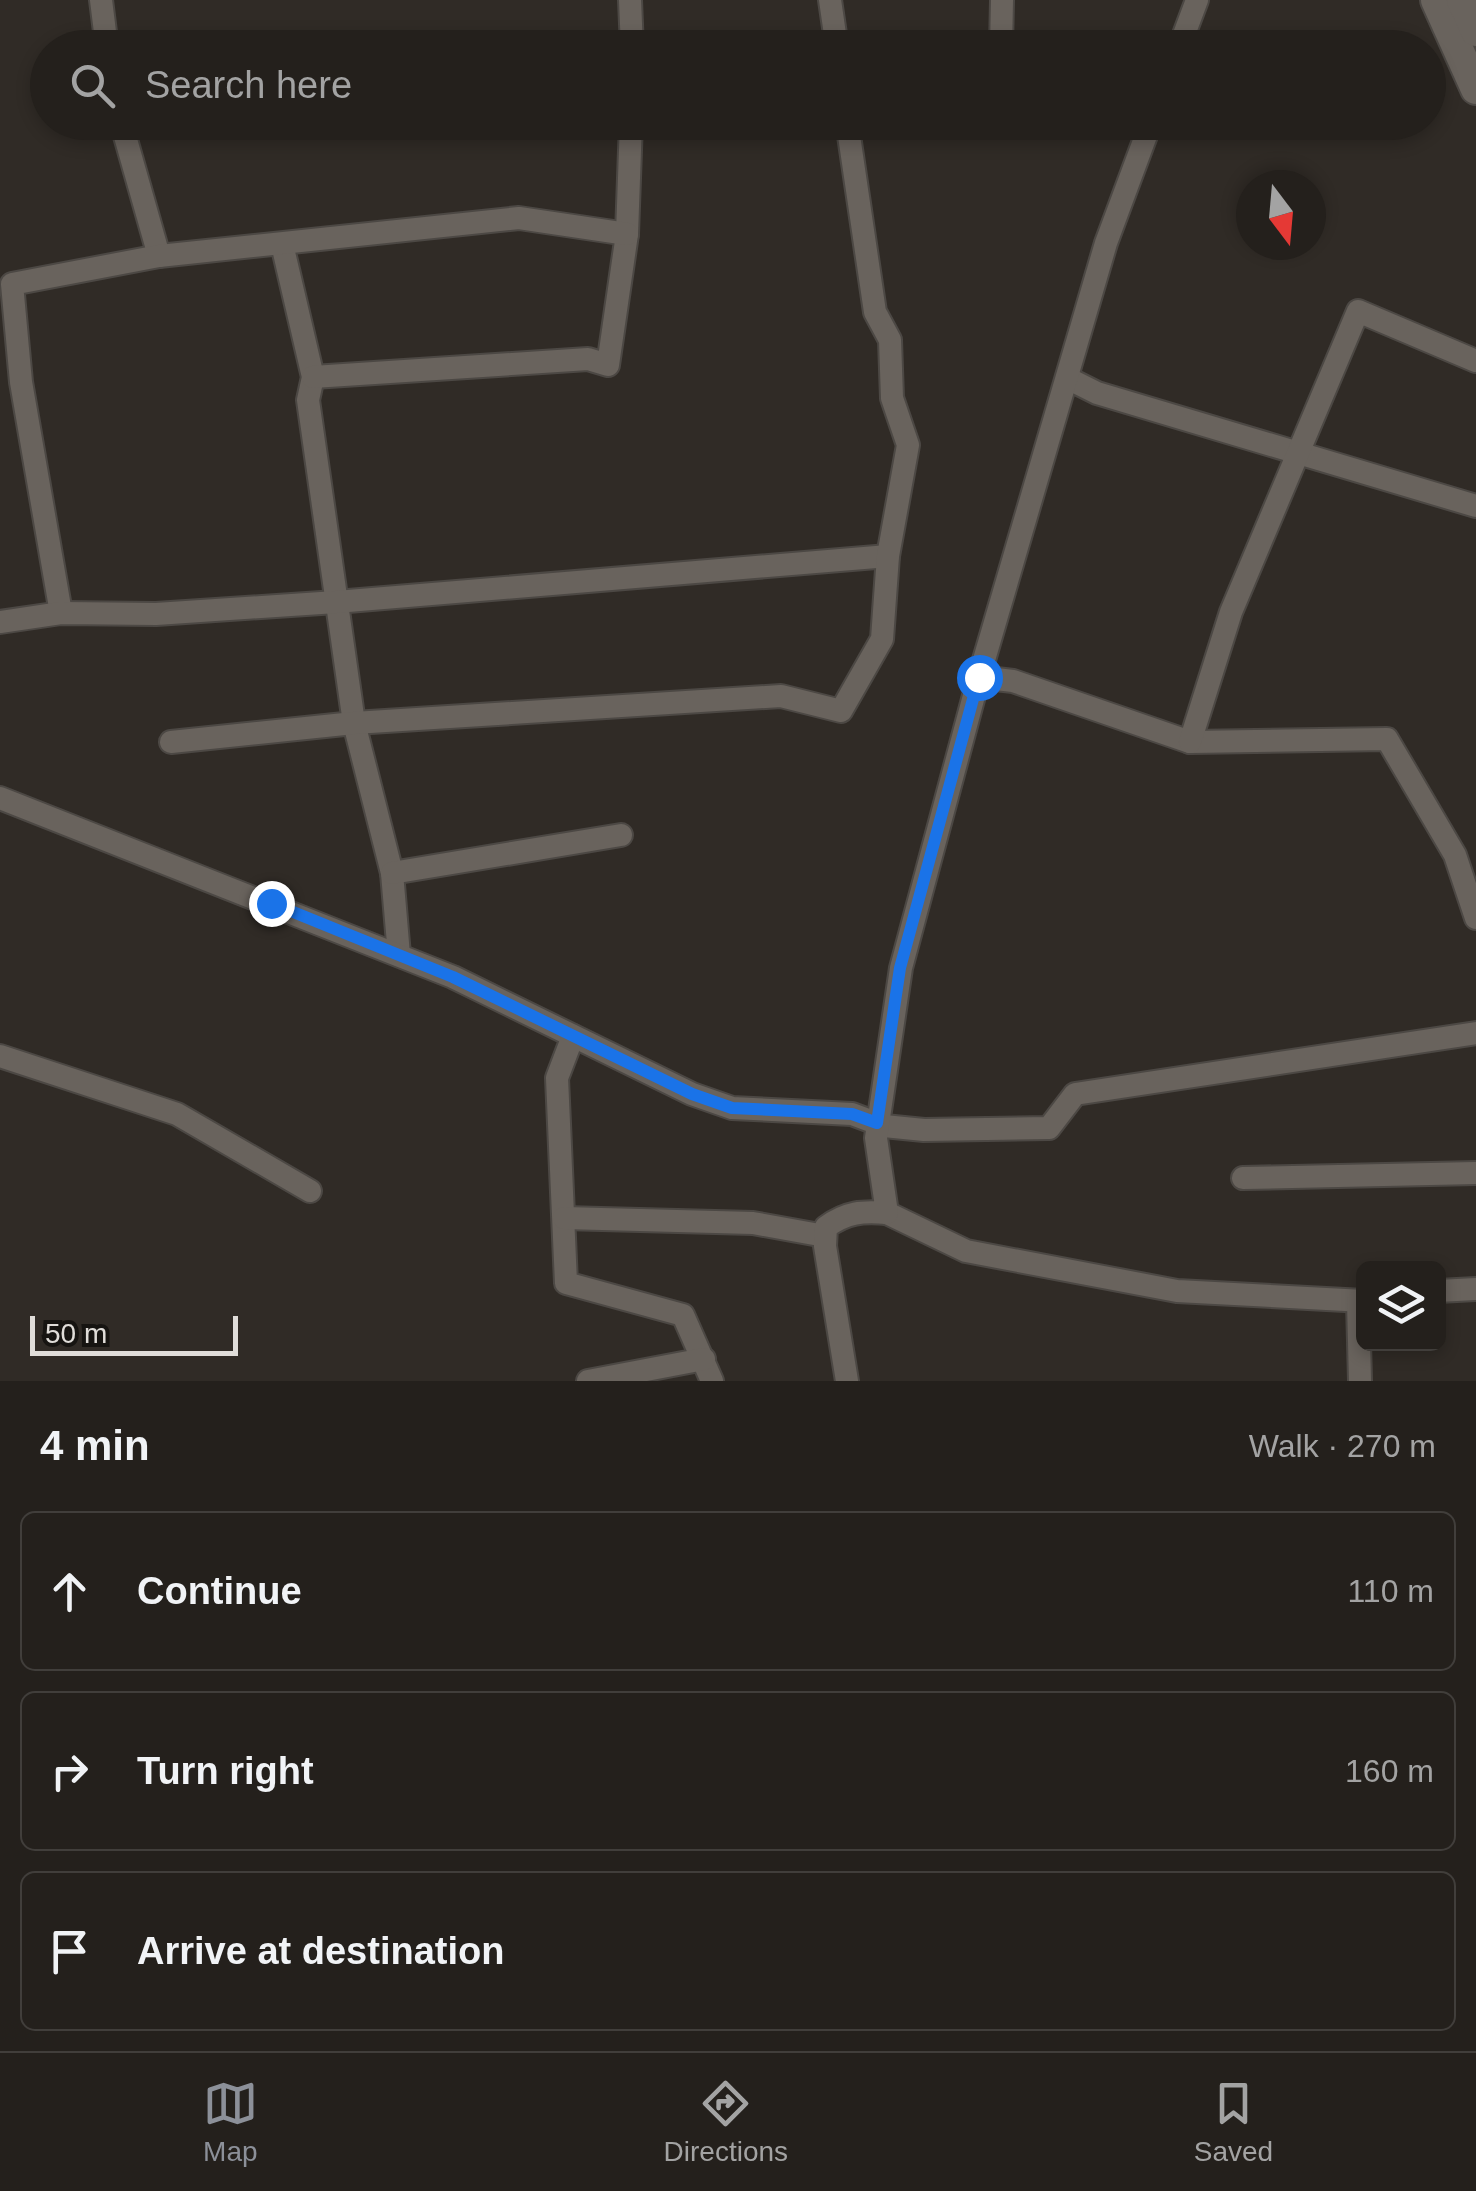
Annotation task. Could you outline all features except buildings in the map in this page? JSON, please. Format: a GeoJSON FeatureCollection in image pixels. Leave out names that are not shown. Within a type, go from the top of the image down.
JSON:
{"type":"FeatureCollection","features":[{"type":"Feature","properties":{"kind":"street"},"geometry":{"type":"LineString","coordinates":[[101,0],[105,30]]}},
{"type":"Feature","properties":{"kind":"street"},"geometry":{"type":"LineString","coordinates":[[630,0],[631,30]]}},
{"type":"Feature","properties":{"kind":"street"},"geometry":{"type":"LineString","coordinates":[[830,0],[834,30]]}},
{"type":"Feature","properties":{"kind":"street"},"geometry":{"type":"LineString","coordinates":[[1001,30],[1002,0]]}},
{"type":"Feature","properties":{"kind":"street"},"geometry":{"type":"LineString","coordinates":[[1186,30],[1197,0]]}},
{"type":"Feature","properties":{"kind":"street"},"geometry":{"type":"LineString","coordinates":[[1436,0],[1476,89]]}},
{"type":"Feature","properties":{"kind":"street"},"geometry":{"type":"LineString","coordinates":[[1462,0],[1476,31]]}},
{"type":"Feature","properties":{"kind":"street"},"geometry":{"type":"LineString","coordinates":[[125,140],[159,256]]}},
{"type":"Feature","properties":{"kind":"street"},"geometry":{"type":"LineString","coordinates":[[313,377],[588,359],[608,365],[626,234],[631,140]]}},
{"type":"Feature","properties":{"kind":"street"},"geometry":{"type":"LineString","coordinates":[[171,742],[354,723],[780,696],[842,712],[882,639],[888,556],[908,445],[892,398],[890,340],[874,312],[850,140]]}},
{"type":"Feature","properties":{"kind":"street"},"geometry":{"type":"LineString","coordinates":[[887,1213],[876,1138],[900,968],[979,677],[1106,244],[1145,140]]}},
{"type":"Feature","properties":{"kind":"street"},"geometry":{"type":"LineString","coordinates":[[62,613],[21,382],[12,284],[159,256],[519,218],[626,234]]}},
{"type":"Feature","properties":{"kind":"street"},"geometry":{"type":"LineString","coordinates":[[282,244],[313,377],[308,400],[354,723],[392,873],[399,955]]}},
{"type":"Feature","properties":{"kind":"street"},"geometry":{"type":"LineString","coordinates":[[1190,742],[1230,612],[1358,311],[1476,360]]}},
{"type":"Feature","properties":{"kind":"street"},"geometry":{"type":"LineString","coordinates":[[1067,378],[1097,393],[1476,506]]}},
{"type":"Feature","properties":{"kind":"street"},"geometry":{"type":"LineString","coordinates":[[0,622],[62,613],[156,614],[336,602],[888,556]]}},
{"type":"Feature","properties":{"kind":"street"},"geometry":{"type":"LineString","coordinates":[[979,677],[1013,681],[1190,742],[1387,739],[1455,855],[1476,918]]}},
{"type":"Feature","properties":{"kind":"street"},"geometry":{"type":"LineString","coordinates":[[0,798],[453,977],[692,1094],[732,1108],[852,1114],[877,1123],[924,1130],[1049,1128],[1076,1094],[1476,1034]]}},
{"type":"Feature","properties":{"kind":"street"},"geometry":{"type":"LineString","coordinates":[[392,873],[621,836]]}},
{"type":"Feature","properties":{"kind":"street"},"geometry":{"type":"LineString","coordinates":[[573,1036],[556,1078],[566,1283],[683,1315],[708,1370],[588,1381]]}},
{"type":"Feature","properties":{"kind":"street"},"geometry":{"type":"LineString","coordinates":[[0,1056],[177,1114],[310,1191]]}},
{"type":"Feature","properties":{"kind":"street"},"geometry":{"type":"LineString","coordinates":[[1243,1178],[1476,1173]]}},
{"type":"Feature","properties":{"kind":"street"},"geometry":{"type":"LineString","coordinates":[[847,1381],[826,1227],[840,1216],[859,1211],[887,1213],[966,1252],[1177,1291],[1356,1301]]}},
{"type":"Feature","properties":{"kind":"street"},"geometry":{"type":"LineString","coordinates":[[564,1218],[753,1222],[826,1236]]}},
{"type":"Feature","properties":{"kind":"street"},"geometry":{"type":"LineString","coordinates":[[1446,1291],[1476,1289]]}},
{"type":"Feature","properties":{"kind":"street"},"geometry":{"type":"LineString","coordinates":[[1360,1351],[1360,1381]]}},
{"type":"Feature","properties":{"kind":"route"},"geometry":{"type":"LineString","coordinates":[[271,903],[453,977],[692,1094],[732,1108],[852,1114],[877,1123],[900,968],[979,677]]}}]}
